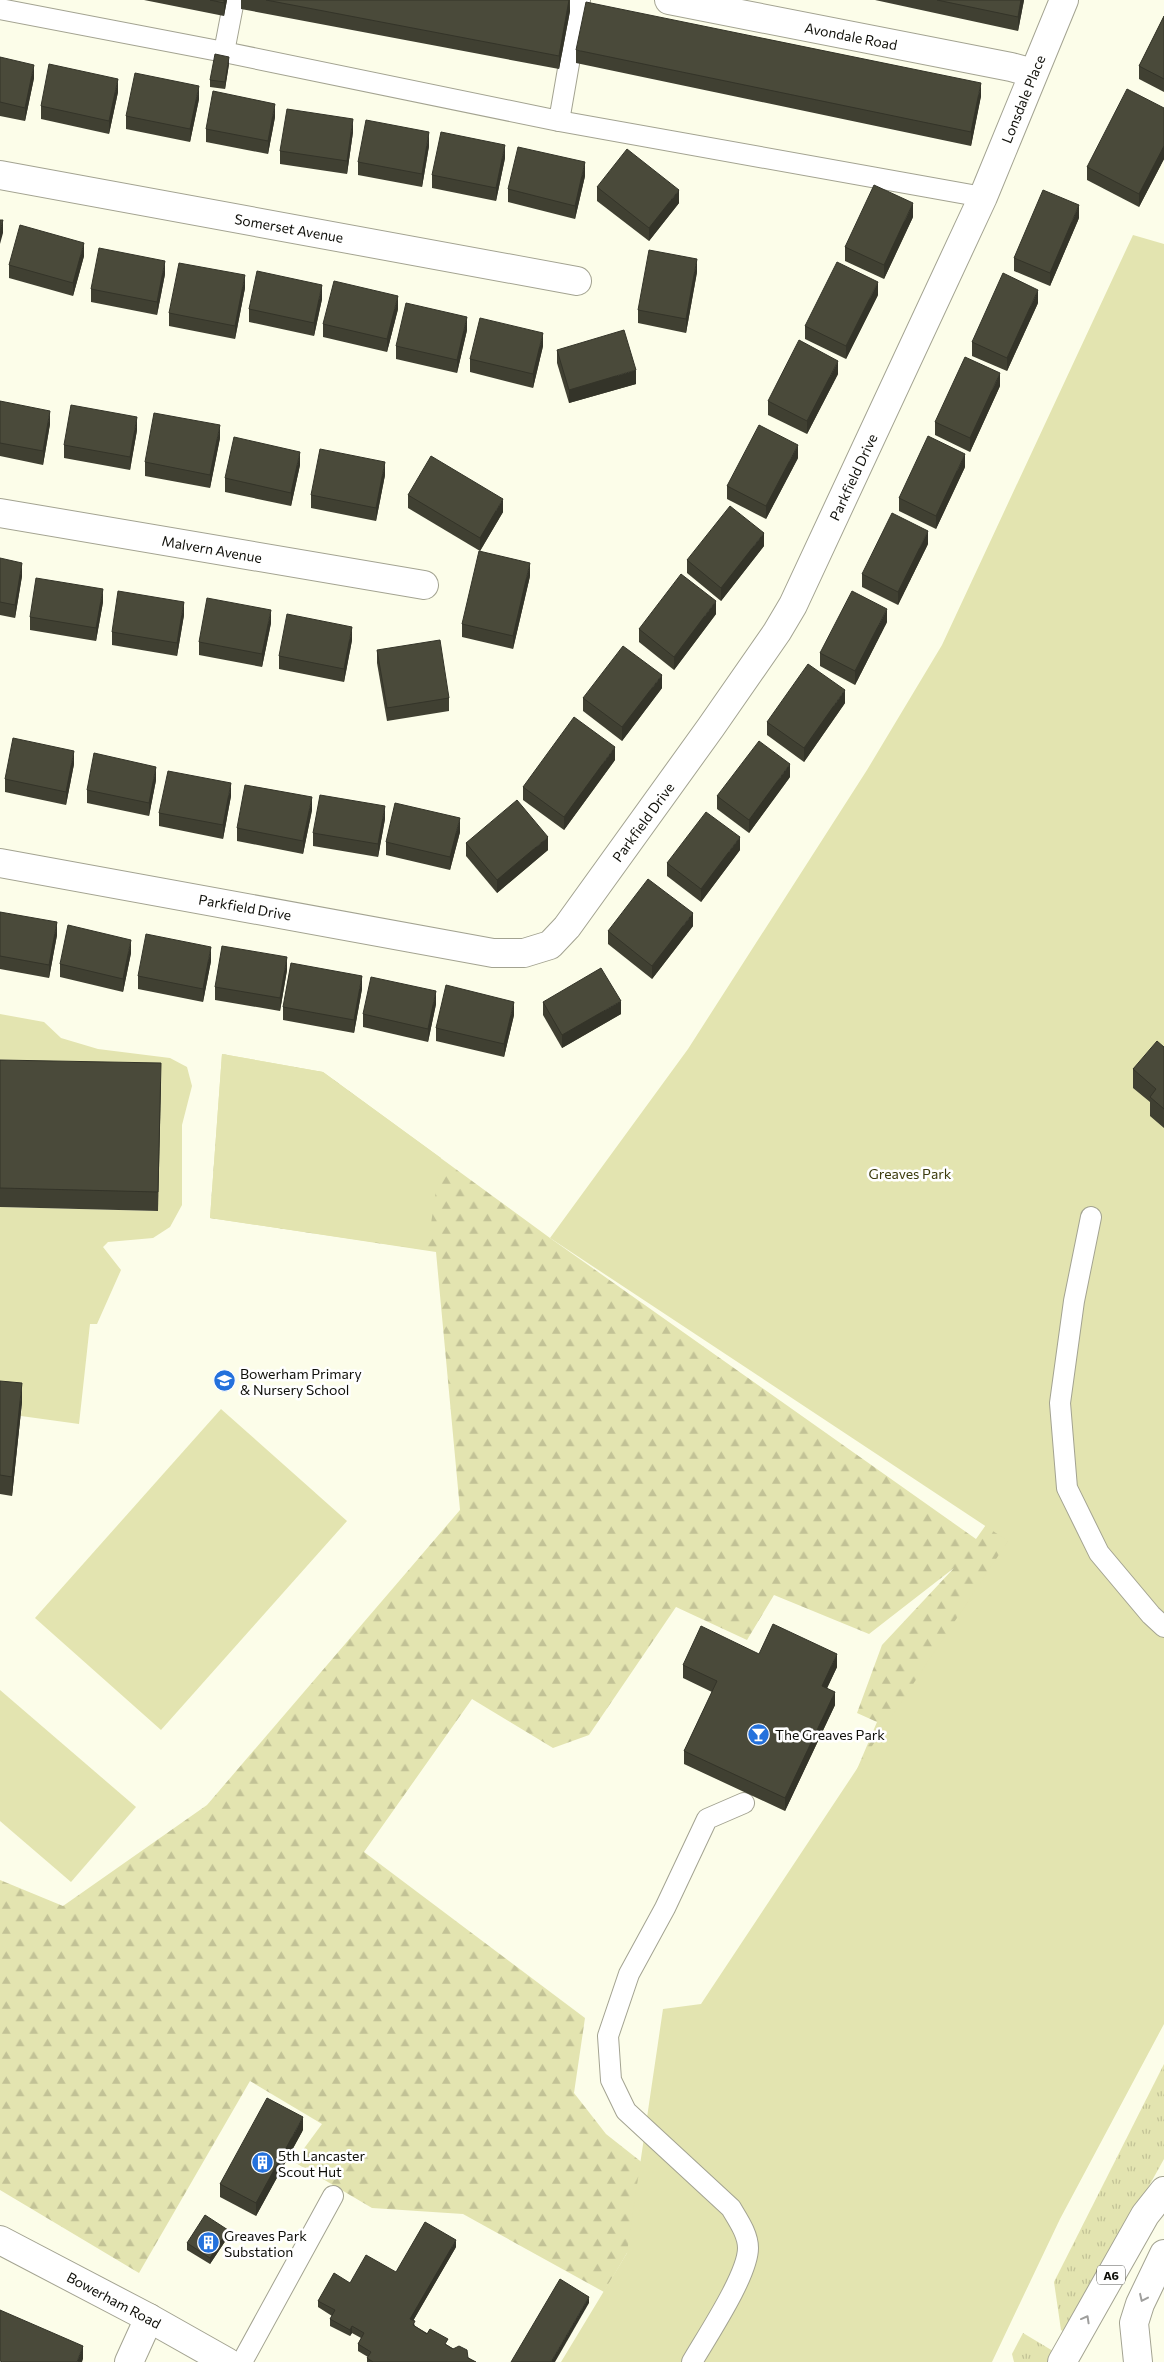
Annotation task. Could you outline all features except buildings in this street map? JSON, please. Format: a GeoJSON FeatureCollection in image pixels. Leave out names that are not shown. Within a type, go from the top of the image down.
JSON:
{"type":"FeatureCollection","features":[{"type":"Feature","properties":{"kind":"street","name":"Avondale Road"},"geometry":{"type":"LineString","coordinates":[[669,0],[1011,67],[1033,74]]}},
{"type":"Feature","properties":{"kind":"street","name":"Lonsdale Place"},"geometry":{"type":"LineString","coordinates":[[983,198],[1064,0]]}},
{"type":"Feature","properties":{"kind":"street","name":"Somerset Avenue"},"geometry":{"type":"LineString","coordinates":[[0,175],[577,281]]}},
{"type":"Feature","properties":{"kind":"street","name":"Parkfield Drive"},"geometry":{"type":"LineString","coordinates":[[0,862],[494,953],[524,953],[550,945],[567,927],[711,727],[794,605],[983,198]]}},
{"type":"Feature","properties":{"kind":"street","name":"Malvern Avenue"},"geometry":{"type":"LineString","coordinates":[[0,513],[424,585]]}},
{"type":"Feature","properties":{"kind":"street","name":"A6"},"geometry":{"type":"LineString","coordinates":[[1062,2362],[1145,2214],[1164,2192]]}},
{"type":"Feature","properties":{"kind":"street","name":"Bowerham Road"},"geometry":{"type":"LineString","coordinates":[[0,2240],[149,2318],[227,2362]]}},
{"type":"Feature","properties":{"kind":"street"},"geometry":{"type":"LineString","coordinates":[[1138,2362],[1134,2323],[1140,2304],[1164,2254]]}},
{"type":"Feature","properties":{"kind":"street"},"geometry":{"type":"LineString","coordinates":[[129,2362],[149,2318]]}},
{"type":"Feature","properties":{"kind":"lane"},"geometry":{"type":"LineString","coordinates":[[224,52],[234,0]]}},
{"type":"Feature","properties":{"kind":"lane"},"geometry":{"type":"LineString","coordinates":[[558,121],[580,0]]}},
{"type":"Feature","properties":{"kind":"lane"},"geometry":{"type":"LineString","coordinates":[[0,9],[224,52],[558,121],[983,198]]}},
{"type":"Feature","properties":{"kind":"lane"},"geometry":{"type":"LineString","coordinates":[[1091,1217],[1074,1301],[1060,1404],[1067,1488],[1100,1553],[1144,1608],[1164,1627]]}},
{"type":"Feature","properties":{"kind":"lane"},"geometry":{"type":"LineString","coordinates":[[692,2362],[744,2269],[748,2246],[742,2228],[731,2208],[626,2111],[611,2080],[608,2036],[629,1974],[665,1908],[708,1819],[744,1803]]}},
{"type":"Feature","properties":{"kind":"lane"},"geometry":{"type":"LineString","coordinates":[[242,2362],[333,2196]]}},
{"type":"Feature","properties":{"kind":"green space","name":"Greaves Park"},"geometry":{"type":"Polygon","coordinates":[[[1133,235],[1164,244],[1164,2024],[1060,2219],[992,2362],[561,2362],[627,2253],[663,2009],[701,2004],[1008,1541],[550,1238],[688,1049],[867,770],[942,645],[1133,235]]]}},
{"type":"Feature","properties":{"kind":"green space"},"geometry":{"type":"Polygon","coordinates":[[[0,1014],[44,1022],[61,1038],[98,1049],[170,1058],[187,1067],[192,1086],[182,1125],[182,1205],[170,1227],[153,1238],[108,1242],[103,1247],[121,1270],[97,1324],[90,1324],[79,1424],[21,1416],[22,1402],[0,1400],[0,1207],[158,1211],[0,1079],[0,1014]]]}},
{"type":"Feature","properties":{"kind":"green space"},"geometry":{"type":"Polygon","coordinates":[[[222,1054],[323,1072],[550,1238],[976,1539],[1000,1505],[1042,1529],[841,1807],[877,1722],[857,1713],[882,1645],[954,1568],[869,1634],[774,1595],[747,1640],[676,1607],[589,1735],[553,1748],[472,1699],[364,1852],[585,2018],[574,2093],[606,2134],[682,2194],[627,2253],[604,2292],[463,2214],[372,2208],[294,2162],[322,2124],[250,2081],[139,2273],[0,2190],[0,1880],[63,1906],[207,1805],[460,1510],[436,1252],[210,1218],[222,1054]]]}},
{"type":"Feature","properties":{"kind":"green space"},"geometry":{"type":"Polygon","coordinates":[[[222,1054],[323,1072],[441,1158],[427,1250],[210,1218],[222,1054]]]}},
{"type":"Feature","properties":{"kind":"green space"},"geometry":{"type":"Polygon","coordinates":[[[221,1409],[347,1521],[161,1730],[35,1618],[221,1409]]]}},
{"type":"Feature","properties":{"kind":"green space"},"geometry":{"type":"Polygon","coordinates":[[[0,1690],[136,1807],[71,1882],[0,1821],[0,1690]]]}},
{"type":"Feature","properties":{"kind":"green space"},"geometry":{"type":"Polygon","coordinates":[[[1164,2064],[1164,2159],[1067,2333],[1061,2330],[1054,2282],[1164,2064]]]}},
{"type":"Feature","properties":{"kind":"green space"},"geometry":{"type":"Polygon","coordinates":[[[1023,2333],[1053,2351],[1047,2362],[1014,2362],[1012,2354],[1023,2333]]]}},
{"type":"Feature","properties":{"kind":"place","name":"Bowerham Primary & Nursery School"},"geometry":{"type":"Point","coordinates":[224,1381]}},
{"type":"Feature","properties":{"kind":"place","name":"The Greaves Park"},"geometry":{"type":"Point","coordinates":[759,1734]}},
{"type":"Feature","properties":{"kind":"place","name":"5th Lancaster Scout Hut"},"geometry":{"type":"Point","coordinates":[262,2163]}},
{"type":"Feature","properties":{"kind":"place","name":"Greaves Park Substation"},"geometry":{"type":"Point","coordinates":[208,2243]}}]}
